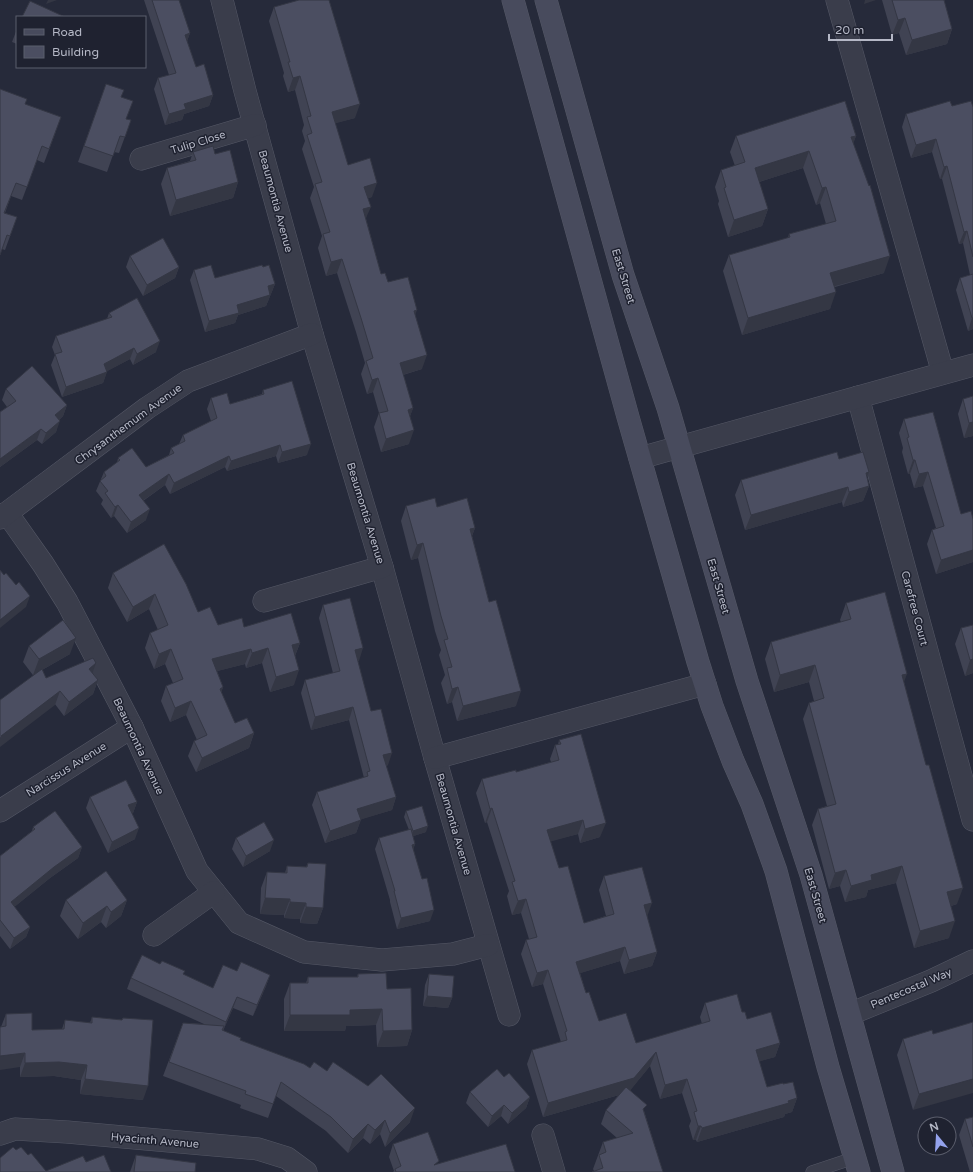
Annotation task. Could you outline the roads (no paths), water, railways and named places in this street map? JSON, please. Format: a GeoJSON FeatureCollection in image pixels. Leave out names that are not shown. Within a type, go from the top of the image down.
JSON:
{"type":"FeatureCollection","features":[{"type":"Feature","properties":{"kind":"main road"},"geometry":{"type":"LineString","coordinates":[[513,0],[640,458],[705,684],[733,761],[752,804],[776,871],[856,1165]]}},
{"type":"Feature","properties":{"kind":"main road","name":"East Street"},"geometry":{"type":"LineString","coordinates":[[546,0],[623,276],[668,408],[747,682],[810,875],[893,1172]]}},
{"type":"Feature","properties":{"kind":"main road"},"geometry":{"type":"LineString","coordinates":[[817,1026],[850,1014]]}},
{"type":"Feature","properties":{"kind":"street","name":"Beaumontia Avenue"},"geometry":{"type":"LineString","coordinates":[[3,515],[43,564],[67,602],[132,727],[197,871],[239,923],[304,952],[382,960],[453,954],[488,946],[382,567],[312,334],[222,0]]}},
{"type":"Feature","properties":{"kind":"street"},"geometry":{"type":"LineString","coordinates":[[837,0],[943,373]]}},
{"type":"Feature","properties":{"kind":"street","name":"Tulip Close"},"geometry":{"type":"LineString","coordinates":[[141,159],[255,125]]}},
{"type":"Feature","properties":{"kind":"street","name":"Chrysanthemum Avenue"},"geometry":{"type":"LineString","coordinates":[[3,515],[147,408],[188,381],[312,334]]}},
{"type":"Feature","properties":{"kind":"street"},"geometry":{"type":"LineString","coordinates":[[640,458],[973,365]]}},
{"type":"Feature","properties":{"kind":"street","name":"Carefree Court"},"geometry":{"type":"LineString","coordinates":[[858,396],[973,820]]}},
{"type":"Feature","properties":{"kind":"street"},"geometry":{"type":"LineString","coordinates":[[264,601],[382,567]]}},
{"type":"Feature","properties":{"kind":"street"},"geometry":{"type":"LineString","coordinates":[[435,758],[705,684]]}},
{"type":"Feature","properties":{"kind":"street","name":"Narcissus Avenue"},"geometry":{"type":"LineString","coordinates":[[0,811],[132,727]]}},
{"type":"Feature","properties":{"kind":"street"},"geometry":{"type":"LineString","coordinates":[[154,935],[214,892]]}},
{"type":"Feature","properties":{"kind":"street"},"geometry":{"type":"LineString","coordinates":[[488,946],[509,1015]]}},
{"type":"Feature","properties":{"kind":"street","name":"Pentecostal Way"},"geometry":{"type":"LineString","coordinates":[[850,1014],[931,981],[973,961]]}},
{"type":"Feature","properties":{"kind":"street","name":"Hyacinth Avenue"},"geometry":{"type":"LineString","coordinates":[[0,1134],[15,1129],[60,1131],[258,1149],[287,1158],[306,1172]]}},
{"type":"Feature","properties":{"kind":"street"},"geometry":{"type":"LineString","coordinates":[[544,1134],[554,1172]]}},
{"type":"Feature","properties":{"kind":"lane"},"geometry":{"type":"LineString","coordinates":[[812,1172],[856,1165]]}}]}
